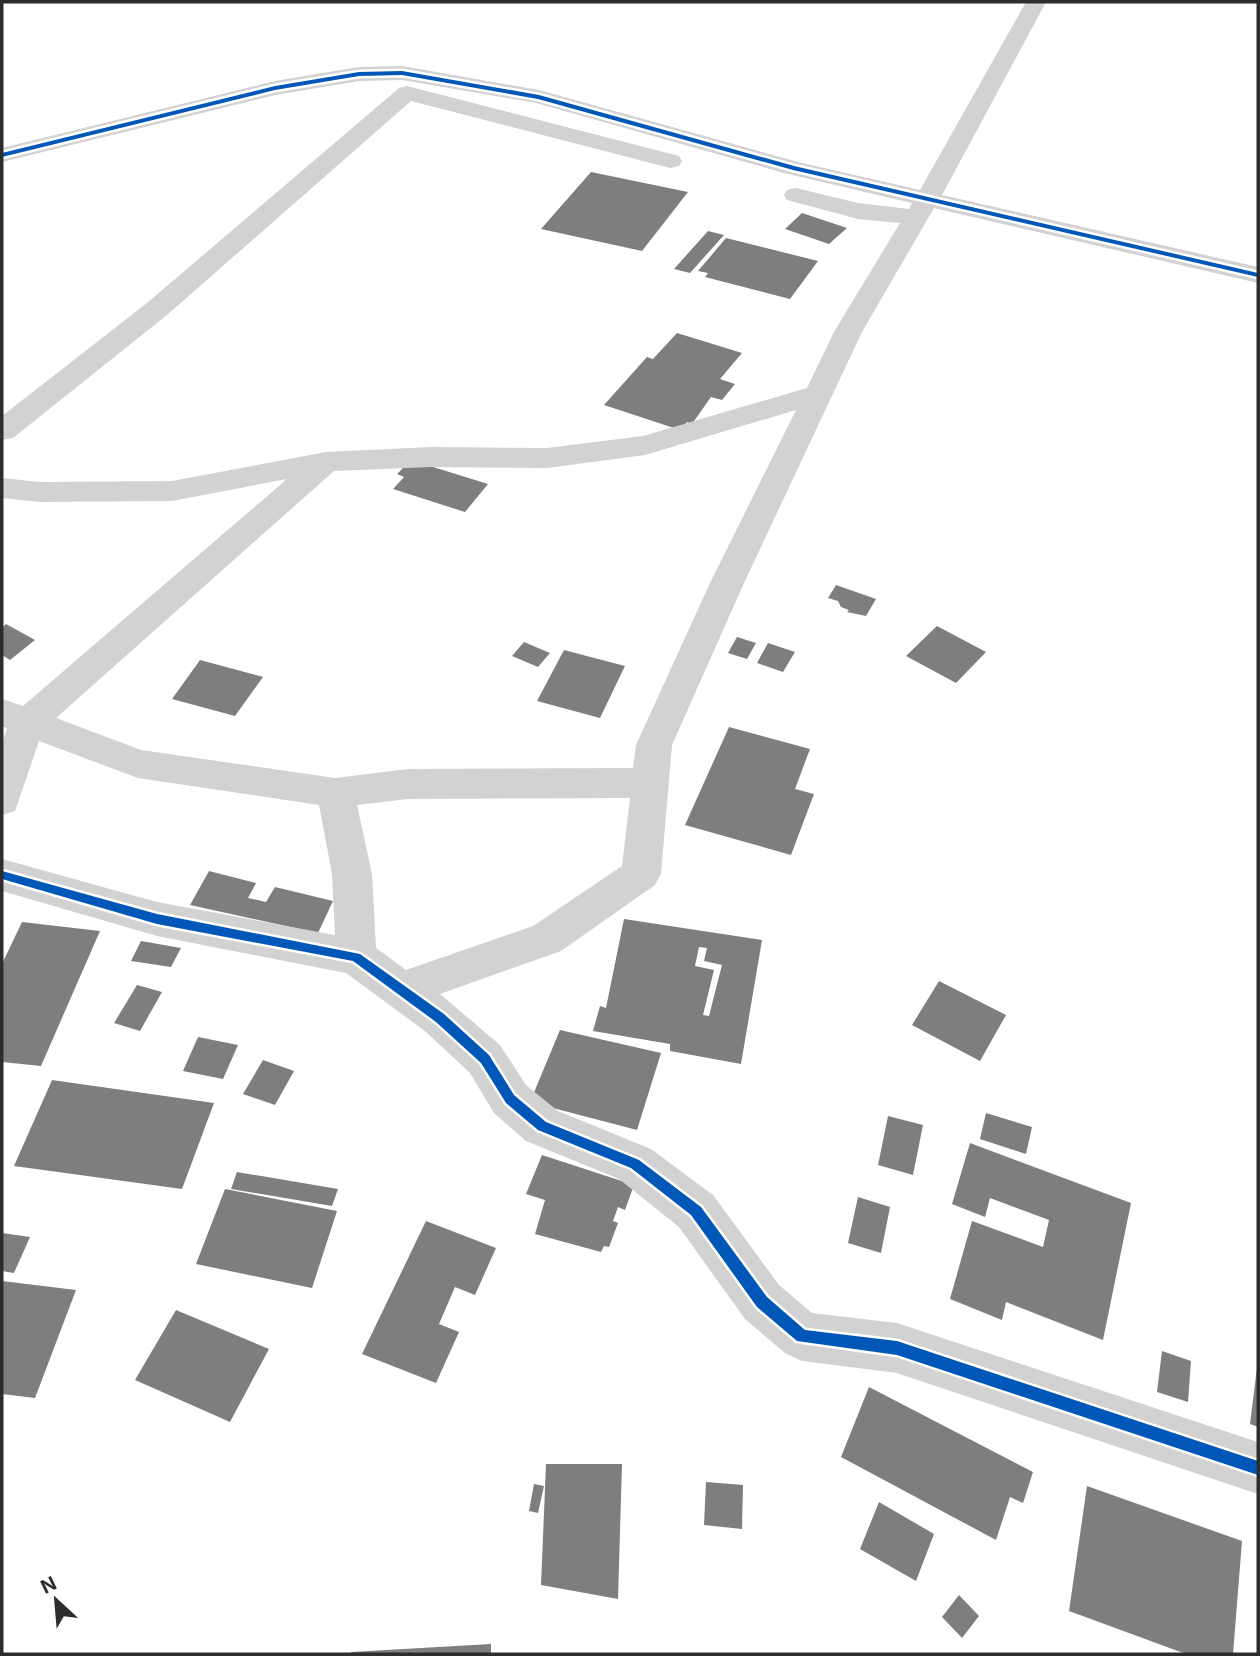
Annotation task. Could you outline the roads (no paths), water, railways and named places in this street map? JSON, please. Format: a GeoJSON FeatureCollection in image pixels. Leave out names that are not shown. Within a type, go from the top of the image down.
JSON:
{"type":"FeatureCollection","features":[{"type":"Feature","properties":{"kind":"street"},"geometry":{"type":"LineString","coordinates":[[400,990],[547,939],[641,874],[648,783],[654,745],[727,583],[848,332],[922,208],[1036,2]]}},
{"type":"Feature","properties":{"kind":"street"},"geometry":{"type":"LineString","coordinates":[[2,155],[275,88],[359,74],[402,73],[539,97],[793,168],[922,208],[1258,275]]}},
{"type":"Feature","properties":{"kind":"street"},"geometry":{"type":"LineString","coordinates":[[2,431],[157,309],[407,93],[696,168]]}},
{"type":"Feature","properties":{"kind":"street"},"geometry":{"type":"LineString","coordinates":[[777,190],[858,211],[922,208]]}},
{"type":"Feature","properties":{"kind":"street"},"geometry":{"type":"LineString","coordinates":[[2,488],[40,492],[172,491],[326,462],[431,457],[547,458],[645,445],[817,394]]}},
{"type":"Feature","properties":{"kind":"street"},"geometry":{"type":"LineString","coordinates":[[2,800],[14,718],[326,462]]}},
{"type":"Feature","properties":{"kind":"street"},"geometry":{"type":"LineString","coordinates":[[14,718],[138,764],[334,793],[408,784],[648,783]]}},
{"type":"Feature","properties":{"kind":"street"},"geometry":{"type":"LineString","coordinates":[[334,793],[352,874],[356,957]]}},
{"type":"Feature","properties":{"kind":"street"},"geometry":{"type":"LineString","coordinates":[[2,875],[157,919],[356,957],[440,1018],[485,1059],[510,1099],[542,1126],[635,1164],[696,1212],[762,1302],[802,1336],[897,1348],[1258,1468]]}}]}
